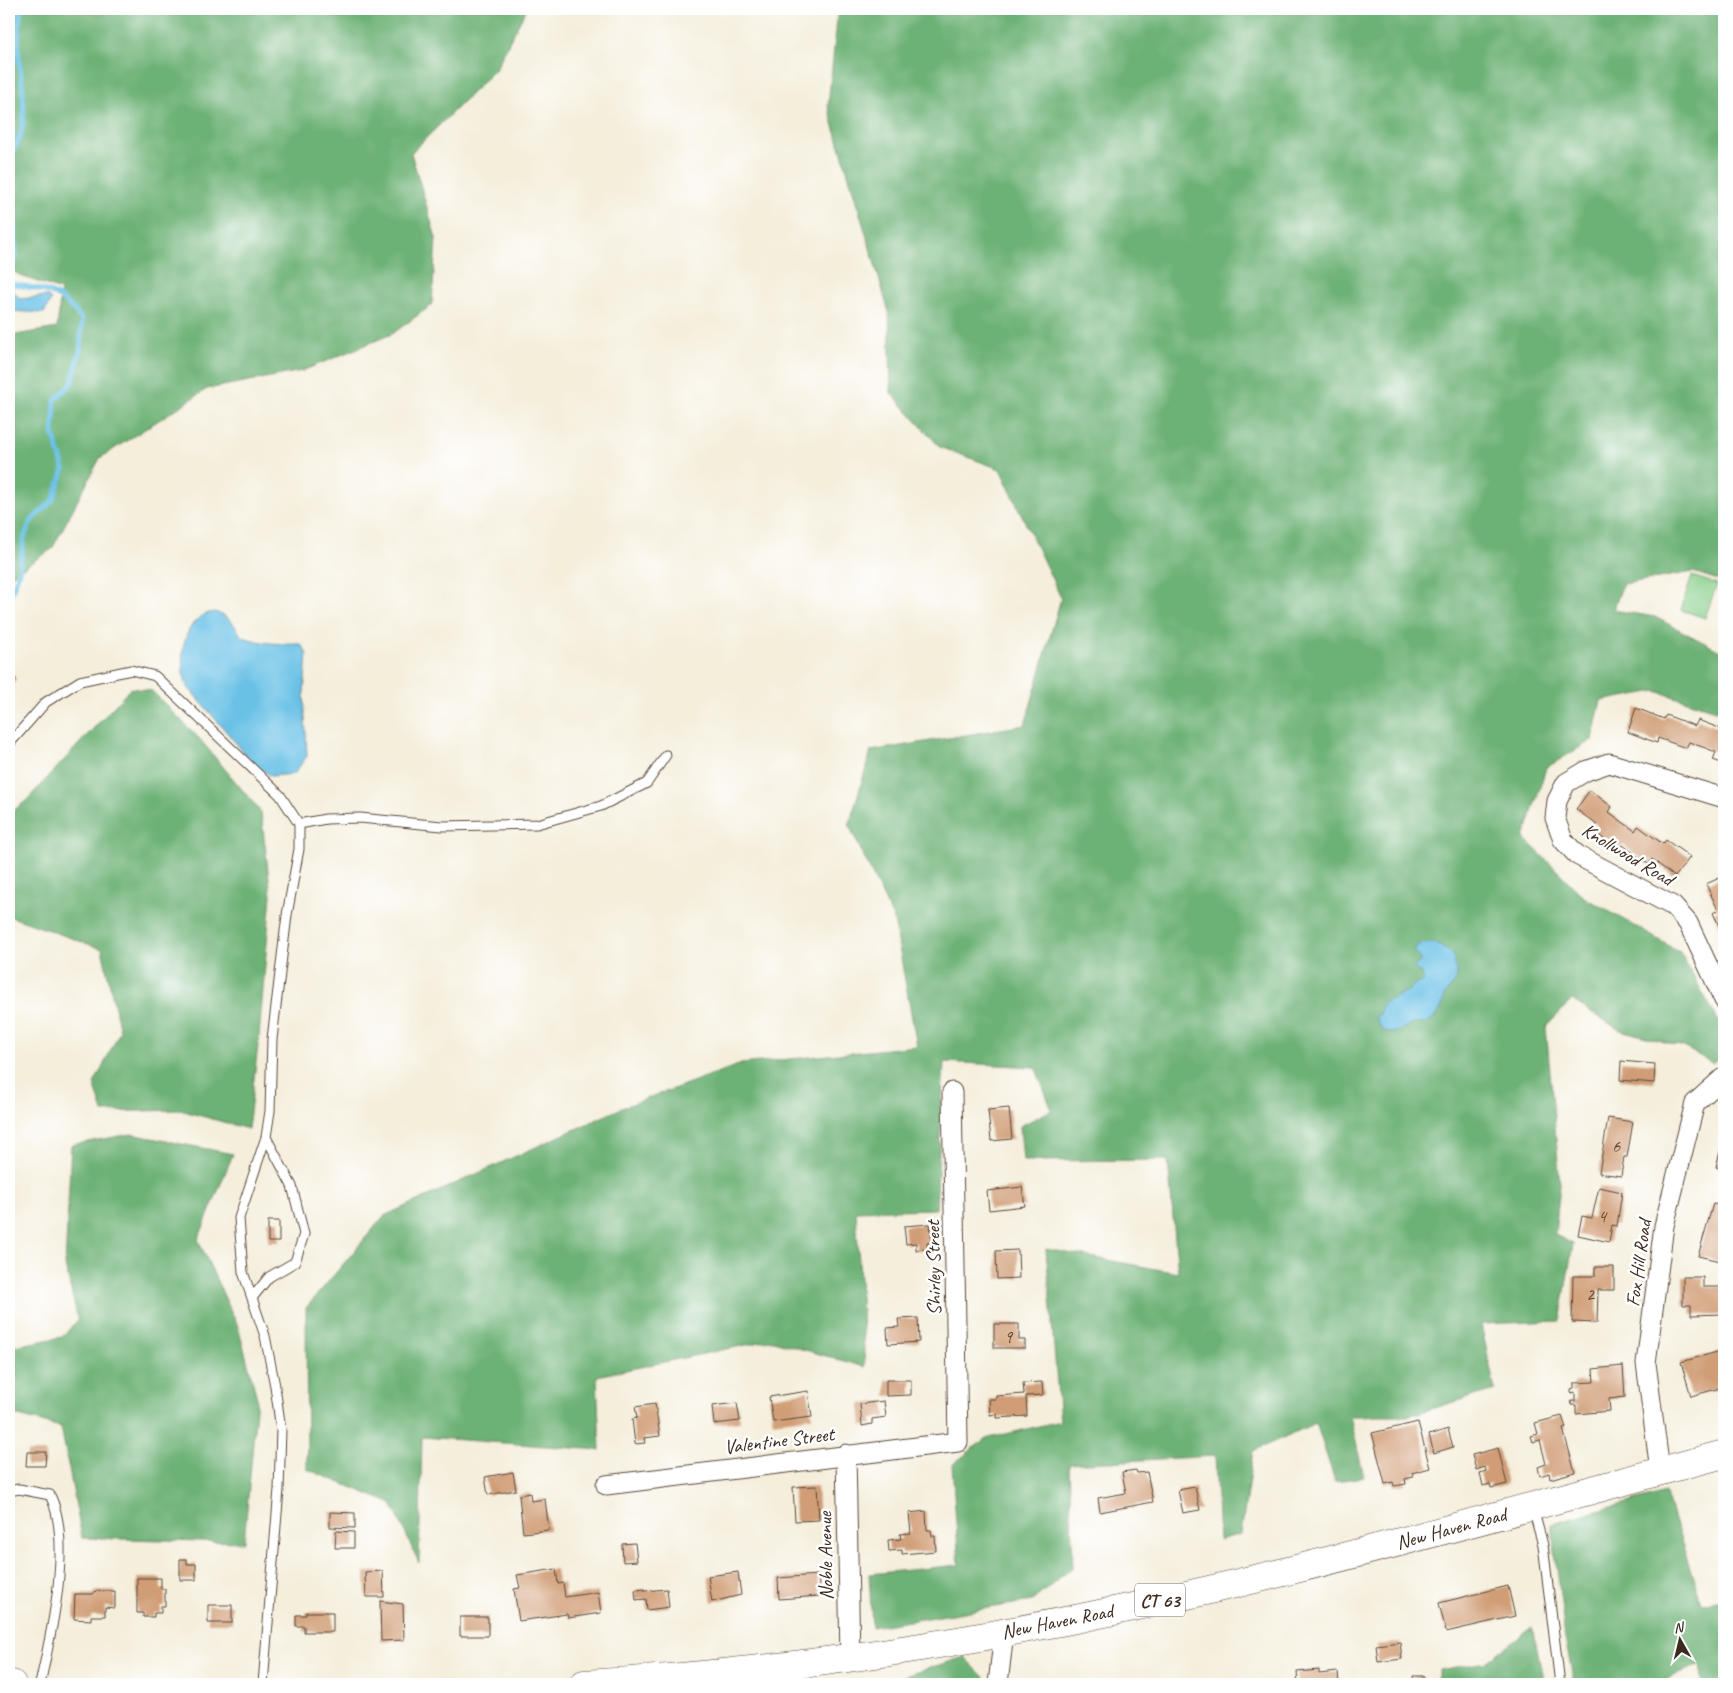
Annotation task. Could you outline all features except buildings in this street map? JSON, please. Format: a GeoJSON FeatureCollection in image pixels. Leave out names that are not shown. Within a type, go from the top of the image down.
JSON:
{"type":"FeatureCollection","features":[{"type":"Feature","properties":{"kind":"main road","name":"New Haven Road"},"geometry":{"type":"LineString","coordinates":[[584,1684],[726,1672],[850,1657],[1004,1632],[1152,1602],[1298,1568],[1724,1454]]}},
{"type":"Feature","properties":{"kind":"street","name":"Knollwood Road"},"geometry":{"type":"LineString","coordinates":[[1724,798],[1609,763],[1586,771],[1566,784],[1557,801],[1555,818],[1563,840],[1577,855],[1673,906],[1688,923],[1724,1000]]}},
{"type":"Feature","properties":{"kind":"street","name":"Fox Hill Road"},"geometry":{"type":"LineString","coordinates":[[1660,1471],[1646,1363],[1664,1226],[1695,1103],[1724,1077]]}},
{"type":"Feature","properties":{"kind":"street","name":"Shirley Street"},"geometry":{"type":"LineString","coordinates":[[952,1092],[958,1442]]}},
{"type":"Feature","properties":{"kind":"street","name":"Valentine Street"},"geometry":{"type":"LineString","coordinates":[[606,1485],[846,1454],[958,1442]]}},
{"type":"Feature","properties":{"kind":"street","name":"Noble Avenue"},"geometry":{"type":"LineString","coordinates":[[846,1454],[850,1657]]}},
{"type":"Feature","properties":{"kind":"street"},"geometry":{"type":"LineString","coordinates":[[998,1684],[1004,1632]]}},
{"type":"Feature","properties":{"kind":"lane"},"geometry":{"type":"LineString","coordinates":[[9,744],[46,702],[80,681],[131,670],[156,676],[280,795],[299,824],[300,849],[287,915],[272,1039],[270,1111],[266,1137],[239,1218],[243,1272],[264,1336],[275,1386],[281,1430],[279,1489],[263,1684]]}},
{"type":"Feature","properties":{"kind":"lane"},"geometry":{"type":"LineString","coordinates":[[299,824],[326,819],[360,818],[442,826],[537,824],[601,806],[647,783],[666,755]]}},
{"type":"Feature","properties":{"kind":"lane"},"geometry":{"type":"LineString","coordinates":[[252,1298],[269,1277],[295,1262],[304,1234],[292,1186],[266,1137]]}},
{"type":"Feature","properties":{"kind":"lane"},"geometry":{"type":"LineString","coordinates":[[9,1491],[18,1489],[50,1495],[56,1506],[61,1562],[52,1631],[40,1684]]}},
{"type":"Feature","properties":{"kind":"lane"},"geometry":{"type":"LineString","coordinates":[[1532,1506],[1543,1545],[1560,1684]]}},
{"type":"Feature","properties":{"kind":"green space"},"geometry":{"type":"Polygon","coordinates":[[[9,9],[526,9],[495,70],[411,153],[436,238],[432,305],[392,334],[302,371],[207,389],[100,458],[52,549],[9,577],[9,336],[57,328],[61,290],[23,277],[9,269],[9,9]]]}},
{"type":"Feature","properties":{"kind":"green space"},"geometry":{"type":"Polygon","coordinates":[[[838,9],[1724,9],[1724,582],[1693,572],[1623,584],[1613,610],[1655,617],[1724,653],[1724,713],[1656,691],[1601,701],[1592,740],[1546,768],[1524,838],[1584,897],[1680,952],[1724,1031],[1724,1055],[1712,1063],[1684,1047],[1620,1030],[1572,1000],[1546,1027],[1560,1184],[1555,1235],[1573,1244],[1560,1321],[1481,1324],[1495,1390],[1407,1416],[1350,1416],[1364,1477],[1335,1481],[1316,1423],[1253,1451],[1241,1534],[1219,1540],[1215,1456],[1069,1464],[1073,1567],[1032,1601],[872,1627],[869,1574],[959,1565],[952,1465],[985,1439],[1060,1421],[1046,1249],[1178,1273],[1168,1160],[1023,1161],[1020,1126],[1052,1110],[1035,1067],[944,1062],[936,1209],[856,1211],[865,1367],[770,1340],[597,1376],[600,1450],[422,1437],[419,1563],[392,1504],[307,1469],[306,1308],[384,1216],[624,1107],[741,1064],[917,1046],[894,920],[849,825],[871,751],[1025,725],[1061,598],[1000,469],[940,447],[891,393],[889,312],[828,106],[838,9]]]}},
{"type":"Feature","properties":{"kind":"green space"},"geometry":{"type":"Polygon","coordinates":[[[1692,576],[1717,584],[1705,618],[1681,610],[1692,576]]]}},
{"type":"Feature","properties":{"kind":"green space"},"geometry":{"type":"Polygon","coordinates":[[[131,688],[152,691],[198,737],[261,812],[271,895],[259,1037],[248,1129],[180,1110],[103,1112],[94,1084],[120,1031],[102,949],[9,916],[9,814],[26,801],[131,688]]]}},
{"type":"Feature","properties":{"kind":"green space"},"geometry":{"type":"Polygon","coordinates":[[[131,1134],[233,1154],[198,1240],[238,1326],[257,1398],[244,1542],[82,1538],[61,1427],[11,1414],[9,1417],[9,1347],[62,1337],[78,1320],[65,1265],[71,1145],[131,1134]]]}},
{"type":"Feature","properties":{"kind":"green space"},"geometry":{"type":"Polygon","coordinates":[[[1665,1492],[1702,1604],[1724,1599],[1724,1684],[1703,1684],[1700,1664],[1660,1684],[1574,1684],[1565,1638],[1552,1524],[1665,1492]]]}},
{"type":"Feature","properties":{"kind":"green space"},"geometry":{"type":"Polygon","coordinates":[[[1533,1627],[1544,1684],[1436,1684],[1439,1670],[1486,1662],[1533,1627]]]}},
{"type":"Feature","properties":{"kind":"green space"},"geometry":{"type":"Polygon","coordinates":[[[964,1657],[985,1678],[984,1684],[904,1684],[901,1677],[964,1657]]]}},
{"type":"Feature","properties":{"kind":"water"},"geometry":{"type":"Polygon","coordinates":[[[9,286],[20,299],[47,296],[51,300],[44,313],[9,311],[9,286]]]}},
{"type":"Feature","properties":{"kind":"water"},"geometry":{"type":"Polygon","coordinates":[[[215,612],[231,621],[241,636],[278,644],[301,644],[307,654],[304,693],[307,756],[294,774],[271,776],[254,764],[187,686],[184,676],[183,653],[189,630],[195,621],[204,615],[215,612]]]}},
{"type":"Feature","properties":{"kind":"water"},"geometry":{"type":"Polygon","coordinates":[[[1434,943],[1452,953],[1456,970],[1455,980],[1444,995],[1439,1012],[1424,1024],[1413,1024],[1398,1031],[1383,1031],[1375,1017],[1380,1014],[1383,1003],[1407,992],[1414,985],[1423,981],[1420,972],[1413,968],[1421,961],[1414,950],[1419,944],[1434,943]]]}},
{"type":"Feature","properties":{"kind":"waterway"},"geometry":{"type":"LineString","coordinates":[[9,156],[17,144],[22,131],[24,117],[18,44],[21,9]]}},
{"type":"Feature","properties":{"kind":"waterway"},"geometry":{"type":"LineString","coordinates":[[9,26],[19,33]]}},
{"type":"Feature","properties":{"kind":"waterway"},"geometry":{"type":"LineString","coordinates":[[9,199],[14,217],[16,258],[9,267]]}},
{"type":"Feature","properties":{"kind":"waterway"},"geometry":{"type":"LineString","coordinates":[[9,283],[50,292],[58,296],[82,320],[80,351],[72,383],[55,400],[53,434],[64,469],[53,500],[31,521],[24,538],[19,572],[9,600]]}}]}
